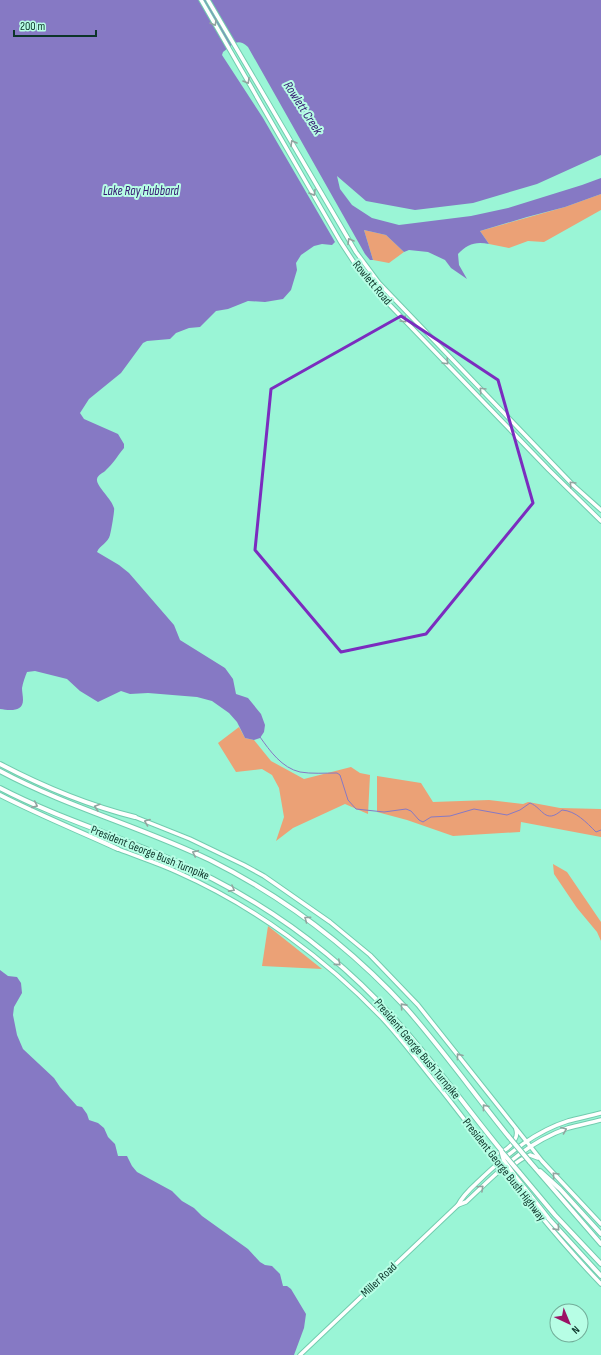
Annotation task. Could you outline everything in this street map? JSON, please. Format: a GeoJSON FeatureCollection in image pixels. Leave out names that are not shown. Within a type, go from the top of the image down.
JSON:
{"type":"FeatureCollection","features":[{"type":"Feature","properties":{"kind":"highway"},"geometry":{"type":"LineString","coordinates":[[0,764],[88,805],[135,817]]}},
{"type":"Feature","properties":{"kind":"highway","name":"President George Bush Turnpike"},"geometry":{"type":"LineString","coordinates":[[0,771],[58,799],[165,840],[201,856],[254,884],[300,914],[350,954],[400,1002],[426,1032],[509,1137],[601,1244]]}},
{"type":"Feature","properties":{"kind":"highway","name":"President George Bush Turnpike"},"geometry":{"type":"LineString","coordinates":[[0,788],[52,813],[187,866],[244,895],[293,928],[344,968],[383,1006],[419,1047],[555,1215],[601,1264]]}},
{"type":"Feature","properties":{"kind":"highway"},"geometry":{"type":"LineString","coordinates":[[0,795],[27,809],[79,830],[118,849]]}},
{"type":"Feature","properties":{"kind":"highway"},"geometry":{"type":"LineString","coordinates":[[501,1150],[504,1161],[549,1219],[601,1276]]}},
{"type":"Feature","properties":{"kind":"highway"},"geometry":{"type":"LineString","coordinates":[[530,1162],[560,1189],[601,1234]]}},
{"type":"Feature","properties":{"kind":"main road","name":"Rowlett Road"},"geometry":{"type":"LineString","coordinates":[[201,0],[358,270],[549,470],[601,521]]}},
{"type":"Feature","properties":{"kind":"main road","name":"Rowlett Road"},"geometry":{"type":"LineString","coordinates":[[208,0],[366,267],[379,284],[520,430],[579,490],[601,510]]}},
{"type":"Feature","properties":{"kind":"main road"},"geometry":{"type":"LineString","coordinates":[[135,817],[190,839],[264,876],[350,938],[370,955],[418,1005],[526,1142],[601,1224]]}},
{"type":"Feature","properties":{"kind":"main road","name":"President George Bush Highway"},"geometry":{"type":"LineString","coordinates":[[118,849],[178,872],[226,897],[260,918],[315,958],[370,1006],[394,1031],[546,1224],[601,1284]]}},
{"type":"Feature","properties":{"kind":"main road","name":"Miller Road"},"geometry":{"type":"LineString","coordinates":[[300,1355],[458,1205],[463,1196],[498,1163],[526,1142],[551,1128],[601,1113]]}},
{"type":"Feature","properties":{"kind":"main road","name":"Miller Road"},"geometry":{"type":"LineString","coordinates":[[458,1205],[466,1202],[514,1157],[530,1146],[569,1128],[601,1120]]}},
{"type":"Feature","properties":{"kind":"main road"},"geometry":{"type":"LineString","coordinates":[[487,1149],[497,1153],[512,1144],[516,1136],[515,1128]]}},
{"type":"Feature","properties":{"kind":"main road"},"geometry":{"type":"LineString","coordinates":[[512,1180],[510,1170],[512,1166],[523,1158],[530,1155],[535,1156],[542,1161]]}},
{"type":"Feature","properties":{"kind":"highlighted area"},"geometry":{"type":"Polygon","coordinates":[[[401,316],[498,380],[533,503],[426,634],[341,652],[255,550],[271,389],[401,316]]]}},
{"type":"Feature","properties":{"kind":"shaded area"},"geometry":{"type":"Polygon","coordinates":[[[601,194],[601,210],[544,242],[528,241],[509,248],[489,244],[480,231],[565,207],[601,194]]]}},
{"type":"Feature","properties":{"kind":"shaded area"},"geometry":{"type":"Polygon","coordinates":[[[364,230],[386,235],[404,252],[389,263],[373,260],[364,230]]]}},
{"type":"Feature","properties":{"kind":"shaded area"},"geometry":{"type":"Polygon","coordinates":[[[239,727],[245,738],[254,740],[271,761],[304,779],[351,767],[360,773],[370,775],[368,814],[345,804],[293,828],[276,841],[284,817],[279,788],[272,775],[262,769],[236,772],[218,743],[239,727]]]}},
{"type":"Feature","properties":{"kind":"shaded area"},"geometry":{"type":"Polygon","coordinates":[[[377,776],[421,783],[433,802],[489,800],[523,804],[528,802],[560,808],[601,809],[601,837],[521,822],[520,832],[453,836],[407,820],[377,812],[377,776]]]}},
{"type":"Feature","properties":{"kind":"shaded area"},"geometry":{"type":"Polygon","coordinates":[[[553,864],[567,872],[601,922],[601,941],[597,932],[577,908],[554,874],[553,864]]]}},
{"type":"Feature","properties":{"kind":"shaded area"},"geometry":{"type":"Polygon","coordinates":[[[268,926],[322,969],[262,966],[268,926]]]}},
{"type":"Feature","properties":{"kind":"water","name":"Lake Ray Hubbard"},"geometry":{"type":"Polygon","coordinates":[[[0,0],[601,0],[601,155],[537,184],[473,203],[415,210],[366,201],[337,176],[340,189],[352,205],[372,218],[399,225],[471,216],[508,208],[601,178],[601,194],[565,207],[480,231],[489,244],[472,244],[458,254],[459,265],[467,279],[451,268],[445,260],[428,252],[409,250],[404,252],[386,235],[364,230],[373,260],[370,260],[365,254],[248,47],[238,42],[223,52],[222,55],[263,118],[335,242],[332,245],[322,244],[314,246],[301,255],[296,263],[297,270],[291,290],[283,299],[265,302],[248,301],[228,309],[216,311],[200,327],[189,328],[176,333],[170,339],[147,341],[143,343],[121,373],[89,399],[80,413],[84,419],[118,434],[124,444],[124,448],[97,479],[97,482],[113,504],[114,509],[109,538],[97,552],[119,565],[129,573],[174,625],[180,640],[225,668],[233,679],[236,694],[248,698],[261,714],[265,725],[264,732],[260,738],[254,740],[245,738],[237,722],[229,713],[212,701],[197,697],[148,693],[130,694],[121,691],[98,702],[80,691],[67,679],[35,671],[27,672],[23,682],[23,700],[21,707],[14,710],[0,709],[0,0]]]}},
{"type":"Feature","properties":{"kind":"water"},"geometry":{"type":"Polygon","coordinates":[[[0,970],[8,976],[17,977],[21,983],[22,993],[14,1007],[13,1015],[17,1035],[23,1049],[54,1078],[77,1106],[82,1107],[89,1120],[98,1123],[104,1128],[108,1137],[115,1144],[118,1156],[127,1156],[137,1172],[172,1191],[182,1201],[194,1208],[202,1216],[248,1249],[260,1262],[265,1265],[272,1266],[280,1274],[283,1286],[287,1286],[291,1289],[306,1314],[304,1328],[294,1355],[0,1355],[0,970]]]}},
{"type":"Feature","properties":{"kind":"waterway"},"geometry":{"type":"LineString","coordinates":[[260,737],[282,763],[294,770],[309,773],[337,773],[340,775],[348,800],[356,809],[384,812],[406,809],[411,811],[419,820],[423,822],[431,817],[450,816],[474,809],[507,815],[520,810],[530,803],[548,816],[552,816],[562,810],[572,812],[596,832],[601,830]]}},
{"type":"Feature","properties":{"kind":"water label","name":"Rowlett Creek"},"geometry":{"type":"Point","coordinates":[303,108]}}]}
